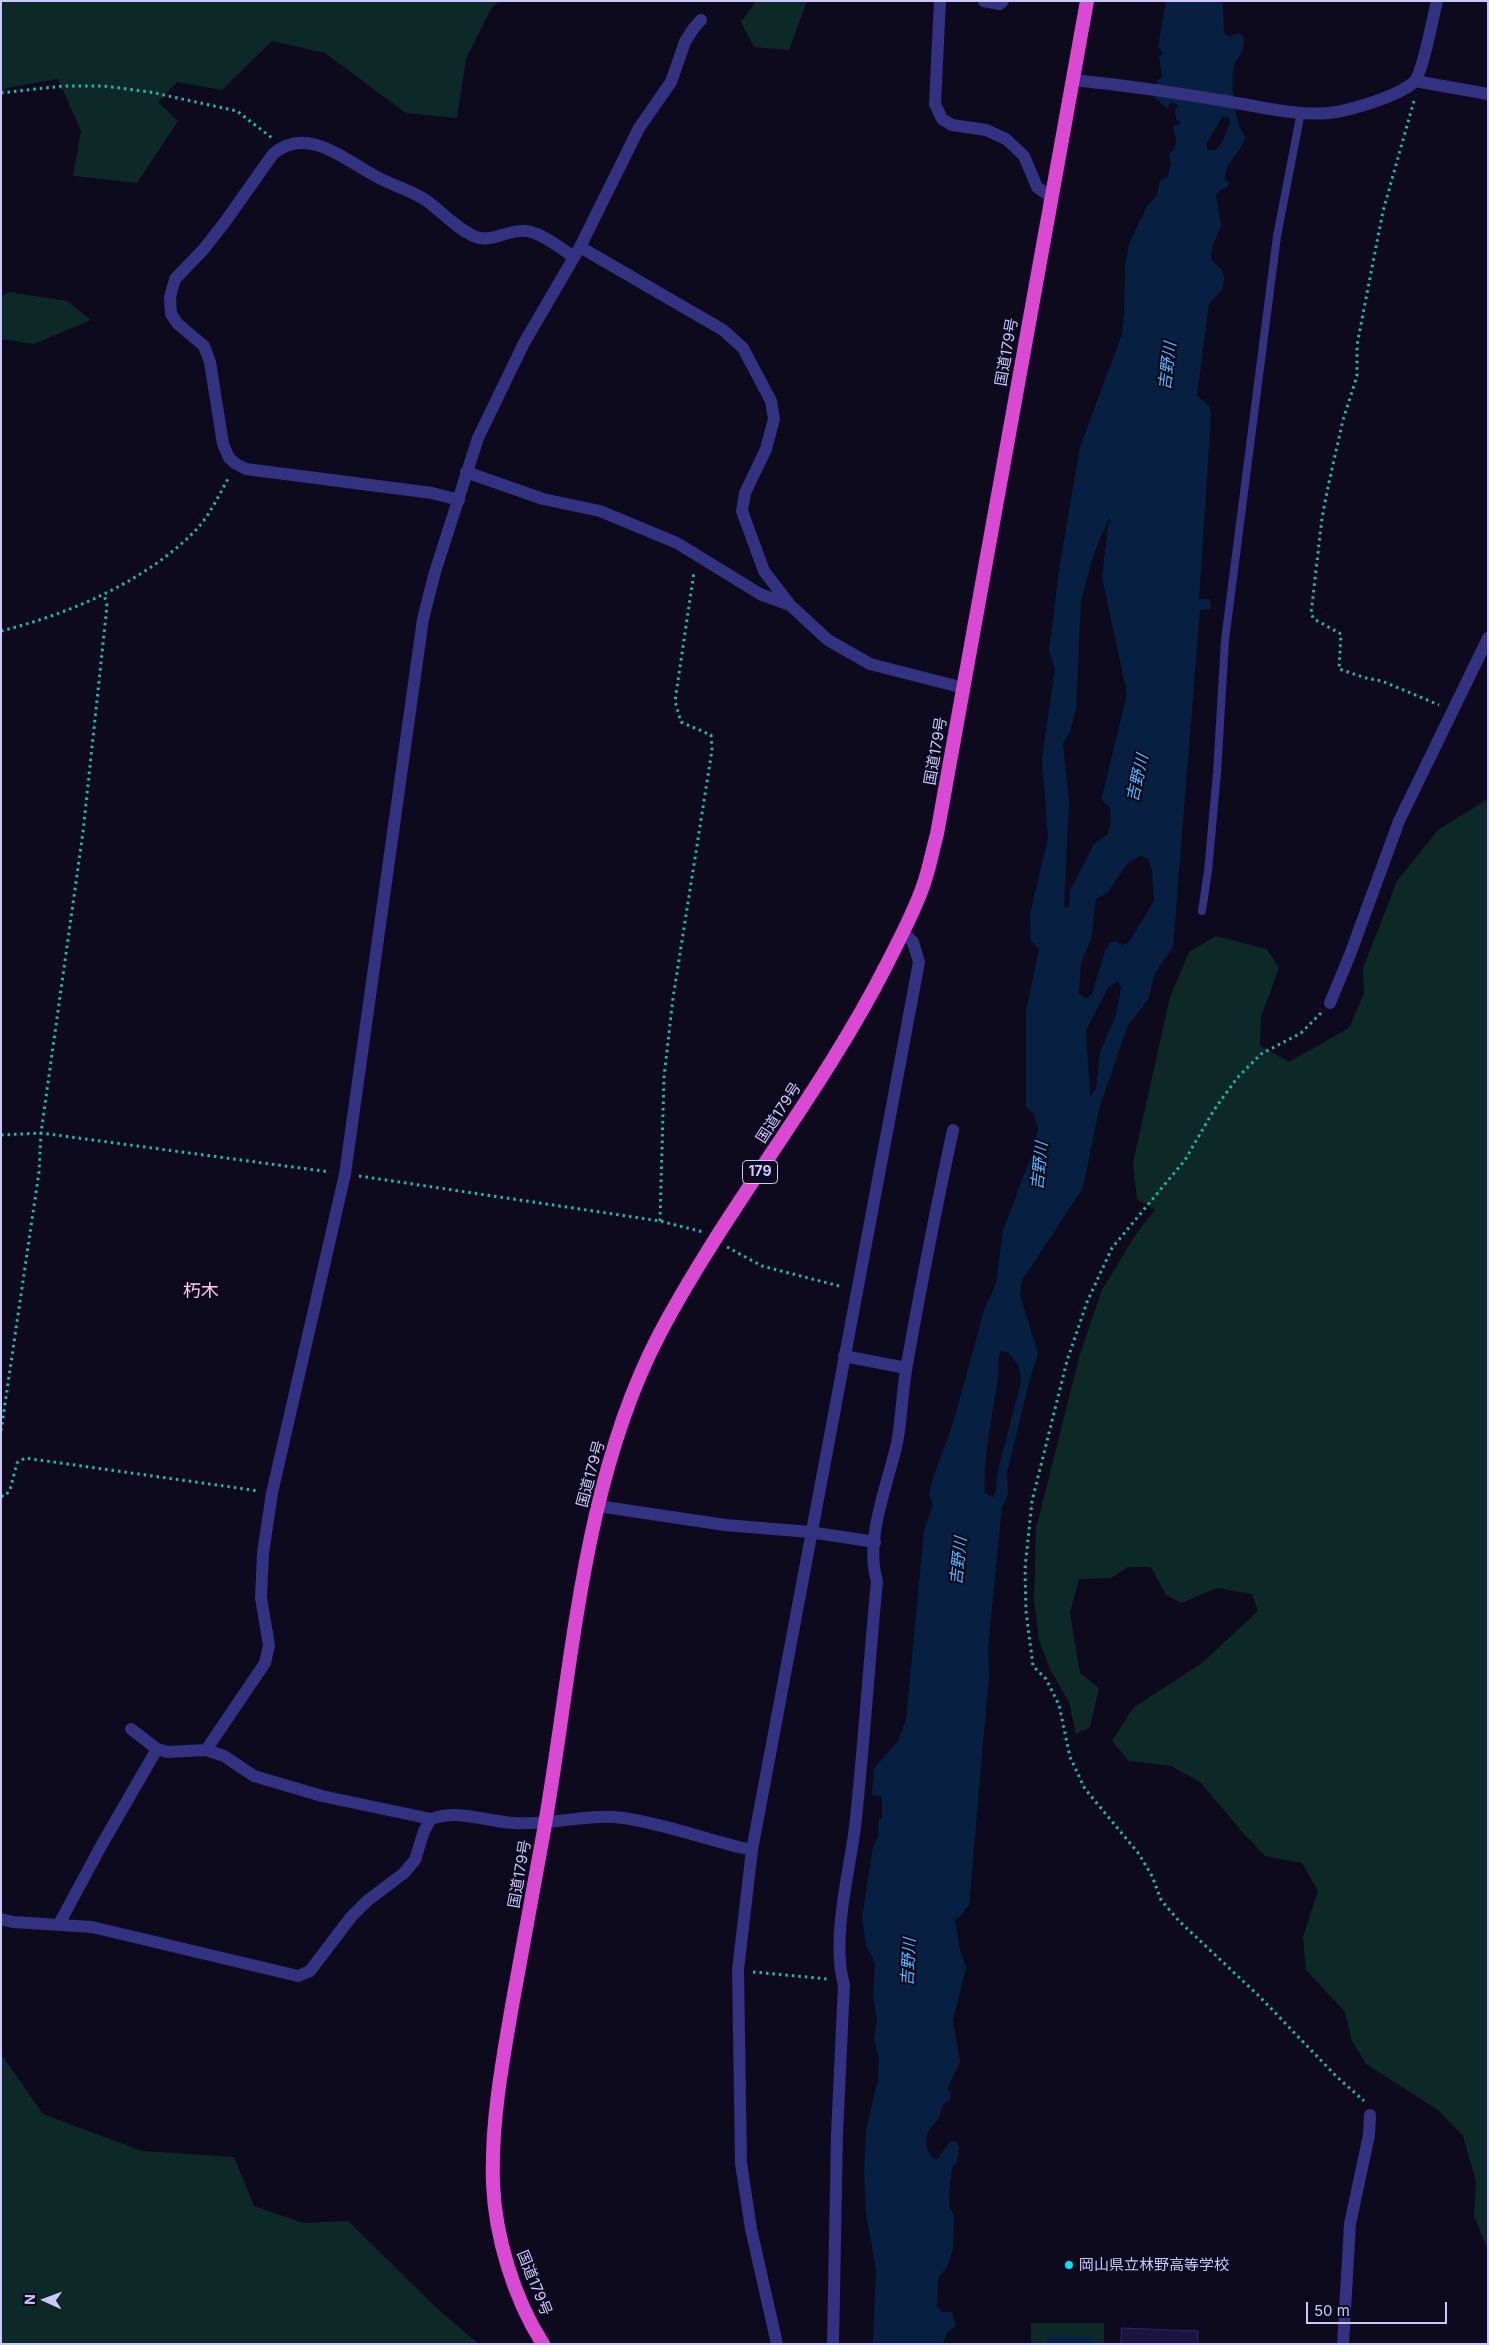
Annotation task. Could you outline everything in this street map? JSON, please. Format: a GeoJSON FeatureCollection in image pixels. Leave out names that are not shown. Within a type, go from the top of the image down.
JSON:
{"type":"FeatureCollection","features":[{"type":"Feature","properties":{"kind":"highway","name":"国道179号"},"geometry":{"type":"LineString","coordinates":[[543,2344],[517,2289],[499,2236],[493,2182],[501,2070],[545,1823],[576,1624],[598,1506],[613,1449],[635,1390],[658,1337],[715,1239],[838,1052],[873,992],[922,889],[937,834],[1087,1]]}},
{"type":"Feature","properties":{"kind":"street"},"geometry":{"type":"LineString","coordinates":[[940,1],[935,104],[942,119],[952,124],[986,130],[1006,139],[1024,156],[1037,187],[1051,197]]}},
{"type":"Feature","properties":{"kind":"street"},"geometry":{"type":"LineString","coordinates":[[984,1],[1000,4],[1004,1]]}},
{"type":"Feature","properties":{"kind":"street"},"geometry":{"type":"LineString","coordinates":[[1072,80],[1129,85],[1296,112],[1329,113],[1366,105],[1396,92],[1415,81],[1420,69],[1437,1]]}},
{"type":"Feature","properties":{"kind":"street"},"geometry":{"type":"LineString","coordinates":[[206,1750],[264,1662],[269,1644],[261,1598],[263,1554],[272,1493],[346,1174],[423,619],[435,572],[478,438],[524,343],[577,252],[639,128],[671,82],[685,42],[692,29],[701,20]]}},
{"type":"Feature","properties":{"kind":"street"},"geometry":{"type":"LineString","coordinates":[[1415,81],[1488,94]]}},
{"type":"Feature","properties":{"kind":"street"},"geometry":{"type":"LineString","coordinates":[[459,500],[432,494],[273,474],[246,469],[228,458],[223,444],[210,362],[204,346],[174,319],[171,314],[170,297],[175,279],[203,250],[273,154],[282,146],[299,142],[325,148],[344,156],[362,169],[424,199],[475,237],[491,239],[522,230],[537,235],[577,252],[723,330],[743,348],[771,401],[774,419],[766,449],[745,493],[742,511],[764,571],[790,605],[828,640],[870,664],[964,688]]}},
{"type":"Feature","properties":{"kind":"street"},"geometry":{"type":"LineString","coordinates":[[466,472],[543,499],[600,511],[677,543],[760,594],[790,605]]}},
{"type":"Feature","properties":{"kind":"street"},"geometry":{"type":"LineString","coordinates":[[1330,1003],[1351,952],[1399,821],[1488,638]]}},
{"type":"Feature","properties":{"kind":"street"},"geometry":{"type":"LineString","coordinates":[[777,2344],[751,2229],[741,2163],[738,1970],[752,1850],[810,1532],[856,1290],[882,1166],[919,962],[913,942],[903,932]]}},
{"type":"Feature","properties":{"kind":"street"},"geometry":{"type":"LineString","coordinates":[[833,2344],[837,2134],[844,1985],[841,1977],[839,1942],[855,1826],[878,1581],[874,1569],[875,1542],[884,1490],[897,1443],[906,1368],[928,1244],[953,1130]]}},
{"type":"Feature","properties":{"kind":"street"},"geometry":{"type":"LineString","coordinates":[[844,1356],[906,1368]]}},
{"type":"Feature","properties":{"kind":"street"},"geometry":{"type":"LineString","coordinates":[[598,1506],[725,1524],[810,1532],[875,1542]]}},
{"type":"Feature","properties":{"kind":"street"},"geometry":{"type":"LineString","coordinates":[[131,1729],[157,1749],[167,1752],[206,1750],[224,1756],[254,1776],[322,1796],[431,1819],[447,1814],[514,1823],[622,1818],[752,1850]]}},
{"type":"Feature","properties":{"kind":"street"},"geometry":{"type":"LineString","coordinates":[[59,1924],[157,1749]]}},
{"type":"Feature","properties":{"kind":"street"},"geometry":{"type":"LineString","coordinates":[[1,1918],[12,1922],[92,1927],[298,1976],[310,1971],[351,1917],[367,1901],[404,1873],[415,1860],[431,1819]]}},
{"type":"Feature","properties":{"kind":"street"},"geometry":{"type":"LineString","coordinates":[[1343,2344],[1350,2224],[1369,2135],[1370,2115]]}},
{"type":"Feature","properties":{"kind":"lane"},"geometry":{"type":"LineString","coordinates":[[1202,911],[1211,842],[1225,640],[1296,112]]}},
{"type":"Feature","properties":{"kind":"path"},"geometry":{"type":"LineString","coordinates":[[1415,81],[1416,94],[1384,210],[1358,336],[1357,376],[1343,420],[1322,518],[1311,614],[1314,619],[1341,634],[1338,669],[1382,681],[1453,712]]}},
{"type":"Feature","properties":{"kind":"path"},"geometry":{"type":"LineString","coordinates":[[1,93],[63,86],[104,86],[150,92],[237,111],[282,146]]}},
{"type":"Feature","properties":{"kind":"path"},"geometry":{"type":"LineString","coordinates":[[1,631],[51,616],[104,594],[155,565],[195,531],[217,498],[236,464]]}},
{"type":"Feature","properties":{"kind":"path"},"geometry":{"type":"LineString","coordinates":[[660,1221],[664,1077],[673,998],[712,750],[711,735],[681,722],[675,701],[690,589],[696,562],[699,557]]}},
{"type":"Feature","properties":{"kind":"path"},"geometry":{"type":"LineString","coordinates":[[1,1431],[39,1172],[41,1133],[83,832],[107,606],[104,594]]}},
{"type":"Feature","properties":{"kind":"path"},"geometry":{"type":"LineString","coordinates":[[1330,1003],[1301,1033],[1261,1054],[1237,1078],[1214,1110],[1185,1160],[1112,1248],[1087,1302],[1067,1361],[1032,1501],[1025,1570],[1026,1611],[1033,1666],[1046,1680],[1059,1705],[1070,1757],[1085,1789],[1138,1854],[1152,1876],[1161,1900],[1179,1921],[1258,1996],[1336,2076],[1366,2103],[1370,2115]]}},
{"type":"Feature","properties":{"kind":"path"},"geometry":{"type":"LineString","coordinates":[[1,1135],[41,1133],[346,1174],[660,1221],[705,1232],[762,1266],[856,1290]]}},
{"type":"Feature","properties":{"kind":"path"},"geometry":{"type":"LineString","coordinates":[[1,1496],[5,1496],[10,1490],[17,1463],[25,1458],[272,1493]]}},
{"type":"Feature","properties":{"kind":"path"},"geometry":{"type":"LineString","coordinates":[[738,1970],[827,1980],[841,1977]]}},
{"type":"Feature","properties":{"kind":"green space"},"geometry":{"type":"Polygon","coordinates":[[[1,1],[500,1],[492,7],[466,59],[457,118],[406,113],[325,53],[272,41],[222,90],[177,82],[158,102],[178,121],[137,183],[73,176],[81,131],[58,79],[7,88],[1,94],[1,1]]]}},
{"type":"Feature","properties":{"kind":"green space"},"geometry":{"type":"Polygon","coordinates":[[[756,1],[807,1],[789,50],[754,47],[741,22],[756,1]]]}},
{"type":"Feature","properties":{"kind":"green space"},"geometry":{"type":"Polygon","coordinates":[[[9,292],[67,301],[91,320],[34,344],[1,339],[1,296],[9,292]]]}},
{"type":"Feature","properties":{"kind":"green space"},"geometry":{"type":"Polygon","coordinates":[[[1488,799],[1488,2250],[1474,2216],[1476,2182],[1463,2136],[1438,2110],[1366,2064],[1352,2041],[1345,2012],[1306,1970],[1303,1937],[1318,1891],[1302,1863],[1265,1856],[1200,1782],[1171,1766],[1129,1761],[1112,1741],[1133,1708],[1202,1663],[1258,1611],[1252,1594],[1217,1588],[1181,1603],[1166,1595],[1151,1567],[1128,1567],[1111,1578],[1079,1579],[1070,1613],[1080,1673],[1099,1688],[1090,1727],[1076,1734],[1069,1702],[1050,1669],[1039,1640],[1034,1600],[1036,1528],[1080,1354],[1102,1290],[1136,1234],[1155,1210],[1137,1199],[1133,1163],[1170,997],[1189,952],[1216,936],[1267,949],[1279,968],[1261,1017],[1260,1046],[1289,1062],[1349,1028],[1364,994],[1363,968],[1397,881],[1438,830],[1488,799]]]}},
{"type":"Feature","properties":{"kind":"green space"},"geometry":{"type":"Polygon","coordinates":[[[1,2054],[43,2114],[142,2151],[234,2157],[254,2206],[303,2223],[348,2221],[441,2312],[479,2344],[1,2344],[1,2054]]]}},
{"type":"Feature","properties":{"kind":"green space"},"geometry":{"type":"Polygon","coordinates":[[[1031,2323],[1104,2323],[1104,2344],[1031,2344],[1031,2323]]]}},
{"type":"Feature","properties":{"kind":"water","name":"吉野川"},"geometry":{"type":"Polygon","coordinates":[[[1166,1],[1223,1],[1224,33],[1229,37],[1239,33],[1244,38],[1243,49],[1234,67],[1233,95],[1236,115],[1245,136],[1244,142],[1227,168],[1225,180],[1229,182],[1227,187],[1220,190],[1216,195],[1221,226],[1212,248],[1211,258],[1222,270],[1224,277],[1223,288],[1209,304],[1197,395],[1210,407],[1211,416],[1199,599],[1210,599],[1211,609],[1200,610],[1173,947],[1155,973],[1148,1000],[1128,1025],[1099,1109],[1083,1188],[1021,1282],[1020,1296],[1038,1353],[1007,1473],[1008,1495],[1002,1507],[988,1649],[989,1675],[969,1906],[955,1920],[960,1951],[966,1968],[953,2020],[960,2062],[947,2089],[951,2093],[950,2100],[942,2106],[939,2118],[931,2127],[926,2142],[930,2154],[936,2160],[950,2142],[956,2141],[959,2146],[957,2162],[952,2168],[949,2195],[950,2208],[954,2216],[953,2249],[947,2267],[938,2278],[937,2307],[943,2312],[952,2312],[956,2326],[947,2333],[943,2344],[873,2344],[876,2271],[866,2213],[864,2174],[866,2130],[878,2079],[879,2058],[874,2038],[877,2021],[873,1996],[875,1963],[866,1945],[862,1917],[873,1847],[878,1837],[879,1819],[882,1819],[882,1797],[872,1795],[874,1768],[898,1741],[906,1720],[924,1531],[933,1504],[929,1494],[954,1420],[984,1310],[996,1284],[1003,1230],[1034,1149],[1038,1129],[1033,1113],[1026,1106],[1026,1011],[1039,949],[1031,941],[1030,914],[1048,838],[1042,758],[1055,668],[1049,651],[1060,563],[1080,447],[1122,334],[1125,266],[1129,244],[1147,206],[1157,196],[1160,180],[1167,177],[1171,165],[1169,154],[1175,149],[1176,139],[1173,126],[1181,124],[1176,119],[1175,111],[1178,105],[1171,102],[1167,109],[1155,98],[1157,80],[1162,77],[1159,57],[1163,53],[1158,47],[1166,1]],[[1223,116],[1206,144],[1208,150],[1216,150],[1223,140],[1230,123],[1229,118],[1223,116]],[[1109,518],[1094,553],[1081,600],[1076,708],[1071,729],[1063,744],[1069,801],[1064,908],[1069,906],[1070,890],[1094,844],[1108,834],[1111,822],[1110,808],[1103,802],[1102,797],[1127,694],[1102,577],[1108,526],[1111,520],[1109,518]],[[1140,856],[1127,864],[1108,892],[1096,899],[1091,939],[1081,963],[1079,993],[1086,999],[1092,994],[1105,951],[1110,942],[1114,941],[1123,945],[1129,942],[1154,901],[1152,870],[1147,858],[1140,856]],[[1118,981],[1108,988],[1086,1030],[1090,1096],[1096,1089],[1100,1052],[1116,1015],[1121,987],[1118,981]],[[1001,1351],[985,1478],[985,1493],[993,1497],[996,1491],[997,1474],[1021,1382],[1019,1366],[1008,1352],[1001,1351]]]}},
{"type":"Feature","properties":{"kind":"water"},"geometry":{"type":"Polygon","coordinates":[[[1047,2337],[1092,2337],[1092,2344],[1047,2344],[1047,2337]]]}},
{"type":"Feature","properties":{"kind":"building"},"geometry":{"type":"Polygon","coordinates":[[[1122,2328],[1198,2331],[1198,2344],[1121,2344],[1122,2328]]]}},
{"type":"Feature","properties":{"kind":"place","name":"岡山県立林野高等学校"},"geometry":{"type":"Point","coordinates":[1069,2265]}},
{"type":"Feature","properties":{"kind":"district","name":"朽木"},"geometry":{"type":"Point","coordinates":[201,1292]}}]}
